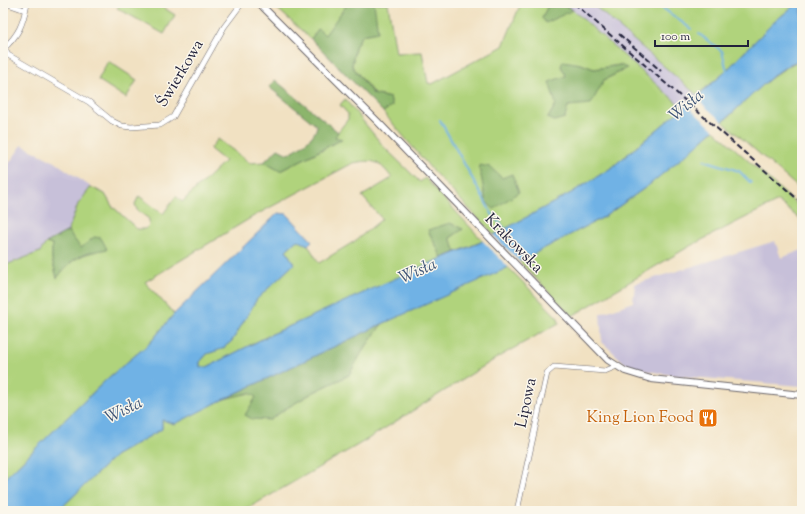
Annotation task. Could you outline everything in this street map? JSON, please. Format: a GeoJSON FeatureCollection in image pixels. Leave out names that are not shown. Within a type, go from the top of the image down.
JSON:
{"type":"FeatureCollection","features":[{"type":"Feature","properties":{"kind":"street"},"geometry":{"type":"LineString","coordinates":[[5,3],[25,10]]}},
{"type":"Feature","properties":{"kind":"street"},"geometry":{"type":"LineString","coordinates":[[3,49],[15,37],[21,26],[26,3]]}},
{"type":"Feature","properties":{"kind":"street","name":"Świerkowa"},"geometry":{"type":"LineString","coordinates":[[3,49],[8,55],[89,102],[112,122],[131,127],[160,125],[173,117],[224,27],[242,3]]}},
{"type":"Feature","properties":{"kind":"street","name":"Krakowska"},"geometry":{"type":"LineString","coordinates":[[259,3],[428,174],[608,360],[625,371],[651,379],[802,395]]}},
{"type":"Feature","properties":{"kind":"street","name":"Lipowa"},"geometry":{"type":"LineString","coordinates":[[517,511],[547,373],[554,367],[606,371],[617,366]]}},
{"type":"Feature","properties":{"kind":"shaded area"},"geometry":{"type":"Polygon","coordinates":[[[565,3],[591,3],[697,95],[683,108],[565,3]]]}},
{"type":"Feature","properties":{"kind":"shaded area"},"geometry":{"type":"Polygon","coordinates":[[[22,145],[55,162],[91,187],[78,204],[68,231],[47,243],[40,252],[3,266],[3,172],[22,145]]]}},
{"type":"Feature","properties":{"kind":"shaded area"},"geometry":{"type":"Polygon","coordinates":[[[775,241],[781,258],[802,250],[802,386],[678,376],[630,368],[602,342],[600,314],[633,302],[635,284],[775,241]]]}},
{"type":"Feature","properties":{"kind":"green space"},"geometry":{"type":"Polygon","coordinates":[[[121,3],[156,3],[175,15],[164,34],[117,8],[121,3]]]}},
{"type":"Feature","properties":{"kind":"green space"},"geometry":{"type":"Polygon","coordinates":[[[271,3],[348,3],[325,36],[318,29],[311,39],[271,3]]]}},
{"type":"Feature","properties":{"kind":"green space"},"geometry":{"type":"Polygon","coordinates":[[[348,3],[374,3],[378,32],[362,35],[355,47],[352,66],[373,94],[390,98],[392,106],[383,112],[311,39],[318,29],[325,35],[348,3]]]}},
{"type":"Feature","properties":{"kind":"green space"},"geometry":{"type":"Polygon","coordinates":[[[374,3],[388,3],[396,53],[422,52],[428,83],[432,84],[503,46],[521,3],[549,3],[542,18],[573,10],[683,108],[611,168],[571,193],[494,235],[432,170],[383,112],[392,106],[390,98],[374,94],[352,66],[355,47],[362,35],[374,3]],[[581,64],[561,66],[567,76],[556,105],[548,118],[598,90],[604,80],[626,69],[620,65],[594,69],[581,64]]]}},
{"type":"Feature","properties":{"kind":"green space"},"geometry":{"type":"Polygon","coordinates":[[[549,3],[558,3],[573,10],[546,23],[542,18],[549,3]]]}},
{"type":"Feature","properties":{"kind":"green space"},"geometry":{"type":"Polygon","coordinates":[[[558,3],[565,3],[573,10],[558,3]]]}},
{"type":"Feature","properties":{"kind":"green space"},"geometry":{"type":"Polygon","coordinates":[[[591,3],[797,3],[773,23],[723,74],[697,95],[591,3]]]}},
{"type":"Feature","properties":{"kind":"green space"},"geometry":{"type":"Polygon","coordinates":[[[802,59],[802,191],[723,122],[770,79],[802,59]]]}},
{"type":"Feature","properties":{"kind":"green space"},"geometry":{"type":"Polygon","coordinates":[[[108,61],[137,80],[126,98],[98,80],[108,61]]]}},
{"type":"Feature","properties":{"kind":"green space"},"geometry":{"type":"Polygon","coordinates":[[[563,61],[581,64],[594,69],[620,65],[627,68],[604,80],[591,104],[568,106],[565,118],[554,121],[548,118],[556,104],[549,82],[566,76],[561,66],[563,61]]]}},
{"type":"Feature","properties":{"kind":"green space"},"geometry":{"type":"Polygon","coordinates":[[[275,80],[338,132],[335,137],[342,139],[280,171],[264,162],[278,149],[288,154],[301,146],[310,139],[316,131],[317,126],[269,87],[275,80]]]}},
{"type":"Feature","properties":{"kind":"green space"},"geometry":{"type":"Polygon","coordinates":[[[345,99],[384,147],[420,182],[425,178],[483,241],[456,252],[450,238],[463,229],[428,230],[442,258],[270,335],[207,367],[200,367],[200,362],[207,354],[222,349],[232,341],[257,299],[294,264],[286,250],[297,240],[308,245],[319,263],[355,241],[382,219],[362,196],[392,178],[384,168],[376,163],[367,161],[353,163],[254,216],[145,282],[174,314],[150,343],[108,378],[3,480],[3,266],[40,252],[46,243],[52,245],[52,259],[57,278],[68,265],[78,258],[90,253],[107,249],[81,249],[68,231],[78,204],[91,187],[105,194],[112,206],[137,229],[145,229],[149,225],[149,219],[137,210],[135,204],[139,196],[163,214],[176,196],[182,202],[225,161],[210,149],[218,139],[250,163],[264,162],[280,171],[341,140],[334,137],[348,119],[348,114],[340,105],[345,99]]]}},
{"type":"Feature","properties":{"kind":"green space"},"geometry":{"type":"Polygon","coordinates":[[[714,130],[802,209],[802,221],[778,201],[690,246],[572,316],[519,261],[604,217],[649,185],[714,130]]]}},
{"type":"Feature","properties":{"kind":"green space"},"geometry":{"type":"Polygon","coordinates":[[[479,165],[490,167],[502,178],[512,174],[519,192],[494,209],[486,202],[479,165]]]}},
{"type":"Feature","properties":{"kind":"green space"},"geometry":{"type":"Polygon","coordinates":[[[450,223],[463,229],[450,238],[456,252],[442,258],[428,230],[450,223]]]}},
{"type":"Feature","properties":{"kind":"green space"},"geometry":{"type":"Polygon","coordinates":[[[68,231],[81,248],[94,237],[101,238],[107,249],[90,253],[78,258],[68,265],[57,278],[52,259],[52,245],[46,243],[68,231]]]}},
{"type":"Feature","properties":{"kind":"green space"},"geometry":{"type":"Polygon","coordinates":[[[508,267],[558,318],[559,323],[500,356],[363,442],[243,511],[58,511],[115,456],[162,429],[162,420],[175,424],[227,398],[248,394],[257,398],[262,404],[270,420],[285,409],[314,392],[349,375],[362,352],[382,324],[508,267]]]}},
{"type":"Feature","properties":{"kind":"green space"},"geometry":{"type":"Polygon","coordinates":[[[382,324],[362,352],[349,375],[314,392],[285,409],[270,420],[252,419],[245,415],[256,397],[249,393],[224,399],[382,324]]]}},
{"type":"Feature","properties":{"kind":"water","name":"Wisła"},"geometry":{"type":"Polygon","coordinates":[[[797,3],[802,3],[802,29],[799,32],[802,33],[802,59],[790,64],[774,75],[688,153],[649,185],[604,217],[503,270],[382,324],[175,424],[162,420],[162,429],[115,456],[58,511],[3,511],[3,480],[108,378],[150,343],[174,314],[278,213],[287,214],[312,241],[308,245],[297,240],[286,250],[294,264],[257,299],[232,341],[222,349],[207,354],[200,362],[200,367],[207,367],[270,335],[414,270],[479,243],[571,193],[611,168],[633,150],[723,74],[773,23],[797,3]]]}},
{"type":"Feature","properties":{"kind":"pier"},"geometry":{"type":"Polygon","coordinates":[[[693,96],[724,123],[720,127],[689,100],[693,96]]]}},
{"type":"Feature","properties":{"kind":"pier"},"geometry":{"type":"Polygon","coordinates":[[[689,100],[720,127],[716,131],[685,104],[689,100]]]}},
{"type":"Feature","properties":{"kind":"pier"},"geometry":{"type":"Polygon","coordinates":[[[492,234],[521,263],[510,269],[481,239],[492,234]]]}},
{"type":"Feature","properties":{"kind":"waterway"},"geometry":{"type":"LineString","coordinates":[[656,3],[691,29]]}},
{"type":"Feature","properties":{"kind":"waterway"},"geometry":{"type":"LineString","coordinates":[[699,34],[722,51],[727,71]]}},
{"type":"Feature","properties":{"kind":"waterway"},"geometry":{"type":"LineString","coordinates":[[440,120],[492,214],[505,229]]}},
{"type":"Feature","properties":{"kind":"waterway"},"geometry":{"type":"LineString","coordinates":[[704,160],[739,171],[751,183]]}},
{"type":"Feature","properties":{"kind":"railway"},"geometry":{"type":"LineString","coordinates":[[574,3],[802,203]]}},
{"type":"Feature","properties":{"kind":"railway"},"geometry":{"type":"LineString","coordinates":[[619,34],[661,71]]}},
{"type":"Feature","properties":{"kind":"place","name":"King Lion Food"},"geometry":{"type":"Point","coordinates":[708,418]}}]}
